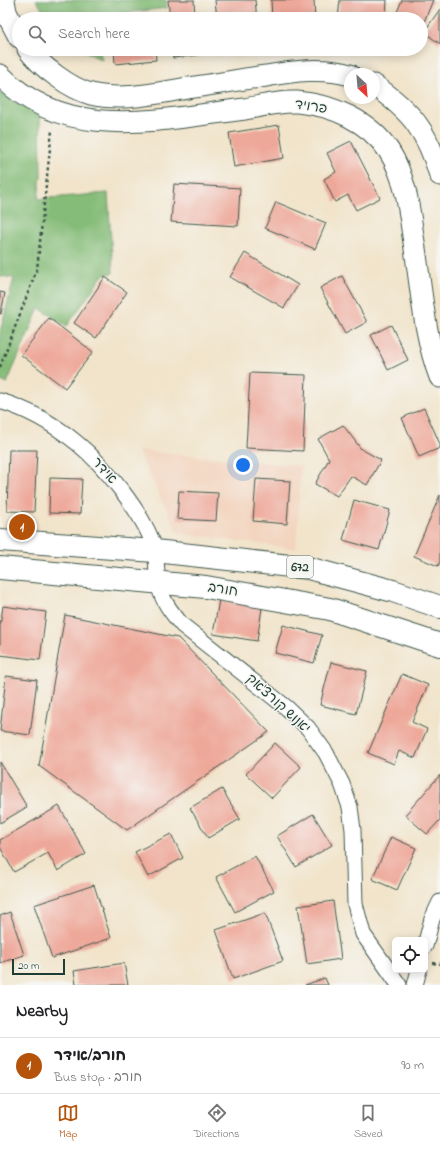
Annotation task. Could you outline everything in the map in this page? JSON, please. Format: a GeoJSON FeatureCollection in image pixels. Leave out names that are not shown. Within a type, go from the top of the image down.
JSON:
{"type":"FeatureCollection","features":[{"type":"Feature","properties":{"kind":"main road"},"geometry":{"type":"LineString","coordinates":[[4,0],[6,12],[12,23]]}},
{"type":"Feature","properties":{"kind":"main road"},"geometry":{"type":"LineString","coordinates":[[35,56],[50,71],[70,85],[90,94],[108,97],[137,96],[292,71],[323,71],[344,74]]}},
{"type":"Feature","properties":{"kind":"main road","name":"פרויד"},"geometry":{"type":"LineString","coordinates":[[0,75],[21,93],[54,111],[96,122],[137,122],[296,102],[327,107],[354,118],[374,133],[389,152],[400,173],[410,215],[430,346],[440,377]]}},
{"type":"Feature","properties":{"kind":"main road"},"geometry":{"type":"LineString","coordinates":[[380,90],[415,119],[428,142],[440,176]]}},
{"type":"Feature","properties":{"kind":"main road","name":"672"},"geometry":{"type":"LineString","coordinates":[[0,540],[155,551],[308,568],[393,591],[440,608]]}},
{"type":"Feature","properties":{"kind":"main road","name":"חורב"},"geometry":{"type":"LineString","coordinates":[[0,568],[206,587],[330,608],[440,644]]}},
{"type":"Feature","properties":{"kind":"street","name":"אידר"},"geometry":{"type":"LineString","coordinates":[[0,401],[18,406],[48,424],[77,443],[100,466],[131,503],[155,551],[158,583]]}},
{"type":"Feature","properties":{"kind":"street","name":"יאנוש קורצ'אק"},"geometry":{"type":"LineString","coordinates":[[158,583],[163,600],[182,625],[287,708],[308,728],[326,753],[342,784],[350,807],[353,830],[355,904],[363,934],[398,985]]}},
{"type":"Feature","properties":{"kind":"street"},"geometry":{"type":"LineString","coordinates":[[427,937],[432,919],[440,902]]}},
{"type":"Feature","properties":{"kind":"street"},"geometry":{"type":"LineString","coordinates":[[415,985],[418,973]]}},
{"type":"Feature","properties":{"kind":"path"},"geometry":{"type":"LineString","coordinates":[[0,367],[38,270],[54,111]]}},
{"type":"Feature","properties":{"kind":"shaded area"},"geometry":{"type":"Polygon","coordinates":[[[137,450],[301,466],[296,549],[178,533],[137,450]]]}},
{"type":"Feature","properties":{"kind":"green space"},"geometry":{"type":"Polygon","coordinates":[[[36,0],[166,0],[167,8],[133,12],[44,12],[36,0]]]}},
{"type":"Feature","properties":{"kind":"green space"},"geometry":{"type":"Polygon","coordinates":[[[94,56],[101,56],[102,60],[94,56]]]}},
{"type":"Feature","properties":{"kind":"green space"},"geometry":{"type":"Polygon","coordinates":[[[0,87],[8,88],[12,101],[40,112],[41,176],[38,199],[108,193],[113,273],[103,275],[67,326],[39,308],[7,383],[0,381],[0,332],[14,278],[0,276],[0,87]]]}},
{"type":"Feature","properties":{"kind":"building"},"geometry":{"type":"Polygon","coordinates":[[[168,0],[194,0],[195,12],[169,12],[168,0]]]}},
{"type":"Feature","properties":{"kind":"building"},"geometry":{"type":"Polygon","coordinates":[[[215,0],[255,0],[256,12],[216,12],[215,0]]]}},
{"type":"Feature","properties":{"kind":"building"},"geometry":{"type":"Polygon","coordinates":[[[271,0],[314,0],[315,12],[272,12],[271,0]]]}},
{"type":"Feature","properties":{"kind":"building"},"geometry":{"type":"Polygon","coordinates":[[[340,0],[387,0],[386,12],[339,12],[340,0]]]}},
{"type":"Feature","properties":{"kind":"building"},"geometry":{"type":"Polygon","coordinates":[[[402,0],[433,0],[428,12],[397,12],[402,0]]]}},
{"type":"Feature","properties":{"kind":"building"},"geometry":{"type":"Polygon","coordinates":[[[440,9],[440,44],[428,35],[428,26],[440,9]]]}},
{"type":"Feature","properties":{"kind":"building"},"geometry":{"type":"Polygon","coordinates":[[[114,56],[156,56],[156,60],[115,64],[114,56]]]}},
{"type":"Feature","properties":{"kind":"building"},"geometry":{"type":"Polygon","coordinates":[[[173,56],[190,56],[173,58],[173,56]]]}},
{"type":"Feature","properties":{"kind":"building"},"geometry":{"type":"Polygon","coordinates":[[[279,125],[284,158],[234,167],[229,133],[279,125]]]}},
{"type":"Feature","properties":{"kind":"building"},"geometry":{"type":"Polygon","coordinates":[[[351,141],[380,198],[356,210],[348,195],[335,202],[324,179],[336,172],[327,153],[351,141]]]}},
{"type":"Feature","properties":{"kind":"building"},"geometry":{"type":"Polygon","coordinates":[[[174,184],[240,188],[238,226],[171,222],[174,184]]]}},
{"type":"Feature","properties":{"kind":"building"},"geometry":{"type":"Polygon","coordinates":[[[276,202],[326,223],[315,249],[265,228],[276,202]]]}},
{"type":"Feature","properties":{"kind":"building"},"geometry":{"type":"Polygon","coordinates":[[[245,253],[298,285],[284,308],[230,277],[245,253]]]}},
{"type":"Feature","properties":{"kind":"building"},"geometry":{"type":"Polygon","coordinates":[[[342,276],[367,322],[345,334],[320,288],[342,276]]]}},
{"type":"Feature","properties":{"kind":"building"},"geometry":{"type":"Polygon","coordinates":[[[105,277],[127,292],[96,338],[74,323],[105,277]]]}},
{"type":"Feature","properties":{"kind":"building"},"geometry":{"type":"Polygon","coordinates":[[[0,292],[5,293],[1,314],[0,314],[0,292]]]}},
{"type":"Feature","properties":{"kind":"building"},"geometry":{"type":"Polygon","coordinates":[[[49,318],[93,352],[65,388],[21,355],[49,318]]]}},
{"type":"Feature","properties":{"kind":"building"},"geometry":{"type":"Polygon","coordinates":[[[391,325],[408,360],[388,370],[371,335],[391,325]]]}},
{"type":"Feature","properties":{"kind":"building"},"geometry":{"type":"Polygon","coordinates":[[[250,373],[306,375],[303,451],[246,448],[250,373]]]}},
{"type":"Feature","properties":{"kind":"building"},"geometry":{"type":"Polygon","coordinates":[[[424,408],[440,444],[440,448],[419,457],[402,418],[424,408]]]}},
{"type":"Feature","properties":{"kind":"building"},"geometry":{"type":"Polygon","coordinates":[[[343,425],[361,449],[381,460],[367,485],[351,476],[337,496],[315,484],[329,459],[318,439],[343,425]]]}},
{"type":"Feature","properties":{"kind":"building"},"geometry":{"type":"Polygon","coordinates":[[[9,450],[37,450],[34,512],[7,511],[9,450]]]}},
{"type":"Feature","properties":{"kind":"building"},"geometry":{"type":"Polygon","coordinates":[[[50,478],[82,479],[80,514],[49,513],[50,478]]]}},
{"type":"Feature","properties":{"kind":"building"},"geometry":{"type":"Polygon","coordinates":[[[256,479],[290,481],[287,524],[253,521],[256,479]]]}},
{"type":"Feature","properties":{"kind":"building"},"geometry":{"type":"Polygon","coordinates":[[[179,491],[218,493],[216,521],[177,519],[179,491]]]}},
{"type":"Feature","properties":{"kind":"building"},"geometry":{"type":"Polygon","coordinates":[[[440,495],[440,562],[438,566],[414,556],[440,495]]]}},
{"type":"Feature","properties":{"kind":"building"},"geometry":{"type":"Polygon","coordinates":[[[354,500],[390,510],[379,550],[343,540],[354,500]]]}},
{"type":"Feature","properties":{"kind":"building"},"geometry":{"type":"Polygon","coordinates":[[[219,600],[262,608],[257,641],[213,634],[219,600]]]}},
{"type":"Feature","properties":{"kind":"building"},"geometry":{"type":"Polygon","coordinates":[[[3,606],[46,612],[40,660],[0,655],[0,626],[3,606]]]}},
{"type":"Feature","properties":{"kind":"building"},"geometry":{"type":"Polygon","coordinates":[[[65,615],[178,638],[269,732],[127,830],[39,766],[65,615]]]}},
{"type":"Feature","properties":{"kind":"building"},"geometry":{"type":"Polygon","coordinates":[[[283,625],[322,635],[314,663],[275,653],[283,625]]]}},
{"type":"Feature","properties":{"kind":"building"},"geometry":{"type":"Polygon","coordinates":[[[331,662],[367,671],[356,714],[320,705],[331,662]]]}},
{"type":"Feature","properties":{"kind":"building"},"geometry":{"type":"Polygon","coordinates":[[[402,674],[428,685],[412,722],[427,729],[415,758],[399,751],[394,764],[368,753],[402,674]]]}},
{"type":"Feature","properties":{"kind":"building"},"geometry":{"type":"Polygon","coordinates":[[[6,676],[37,680],[30,735],[0,731],[6,676]]]}},
{"type":"Feature","properties":{"kind":"building"},"geometry":{"type":"Polygon","coordinates":[[[275,743],[301,767],[272,798],[246,774],[275,743]]]}},
{"type":"Feature","properties":{"kind":"building"},"geometry":{"type":"Polygon","coordinates":[[[0,762],[27,807],[0,823],[0,762]]]}},
{"type":"Feature","properties":{"kind":"building"},"geometry":{"type":"Polygon","coordinates":[[[440,775],[440,820],[427,834],[405,815],[440,775]]]}},
{"type":"Feature","properties":{"kind":"building"},"geometry":{"type":"Polygon","coordinates":[[[222,789],[240,819],[208,838],[190,808],[222,789]]]}},
{"type":"Feature","properties":{"kind":"building"},"geometry":{"type":"Polygon","coordinates":[[[59,806],[86,854],[58,871],[48,853],[14,872],[0,847],[0,840],[59,806]]]}},
{"type":"Feature","properties":{"kind":"building"},"geometry":{"type":"Polygon","coordinates":[[[313,814],[332,845],[296,867],[277,836],[313,814]]]}},
{"type":"Feature","properties":{"kind":"building"},"geometry":{"type":"Polygon","coordinates":[[[171,834],[183,858],[148,877],[135,852],[171,834]]]}},
{"type":"Feature","properties":{"kind":"building"},"geometry":{"type":"Polygon","coordinates":[[[391,837],[416,848],[397,890],[372,879],[391,837]]]}},
{"type":"Feature","properties":{"kind":"building"},"geometry":{"type":"Polygon","coordinates":[[[255,856],[274,891],[235,912],[216,877],[255,856]]]}},
{"type":"Feature","properties":{"kind":"building"},"geometry":{"type":"Polygon","coordinates":[[[94,885],[111,938],[52,958],[34,905],[94,885]]]}},
{"type":"Feature","properties":{"kind":"building"},"geometry":{"type":"Polygon","coordinates":[[[333,901],[341,959],[307,964],[298,906],[333,901]]]}},
{"type":"Feature","properties":{"kind":"building"},"geometry":{"type":"Polygon","coordinates":[[[10,912],[24,955],[0,963],[0,916],[10,912]]]}},
{"type":"Feature","properties":{"kind":"building"},"geometry":{"type":"Polygon","coordinates":[[[265,913],[283,961],[233,979],[216,930],[265,913]]]}},
{"type":"Feature","properties":{"kind":"building"},"geometry":{"type":"Polygon","coordinates":[[[124,963],[128,985],[76,985],[74,971],[124,963]]]}},
{"type":"Feature","properties":{"kind":"building"},"geometry":{"type":"Polygon","coordinates":[[[325,978],[328,985],[305,985],[325,978]]]}},
{"type":"Feature","properties":{"kind":"place","name":"חורב/אידר"},"geometry":{"type":"Point","coordinates":[22,527]}}]}
